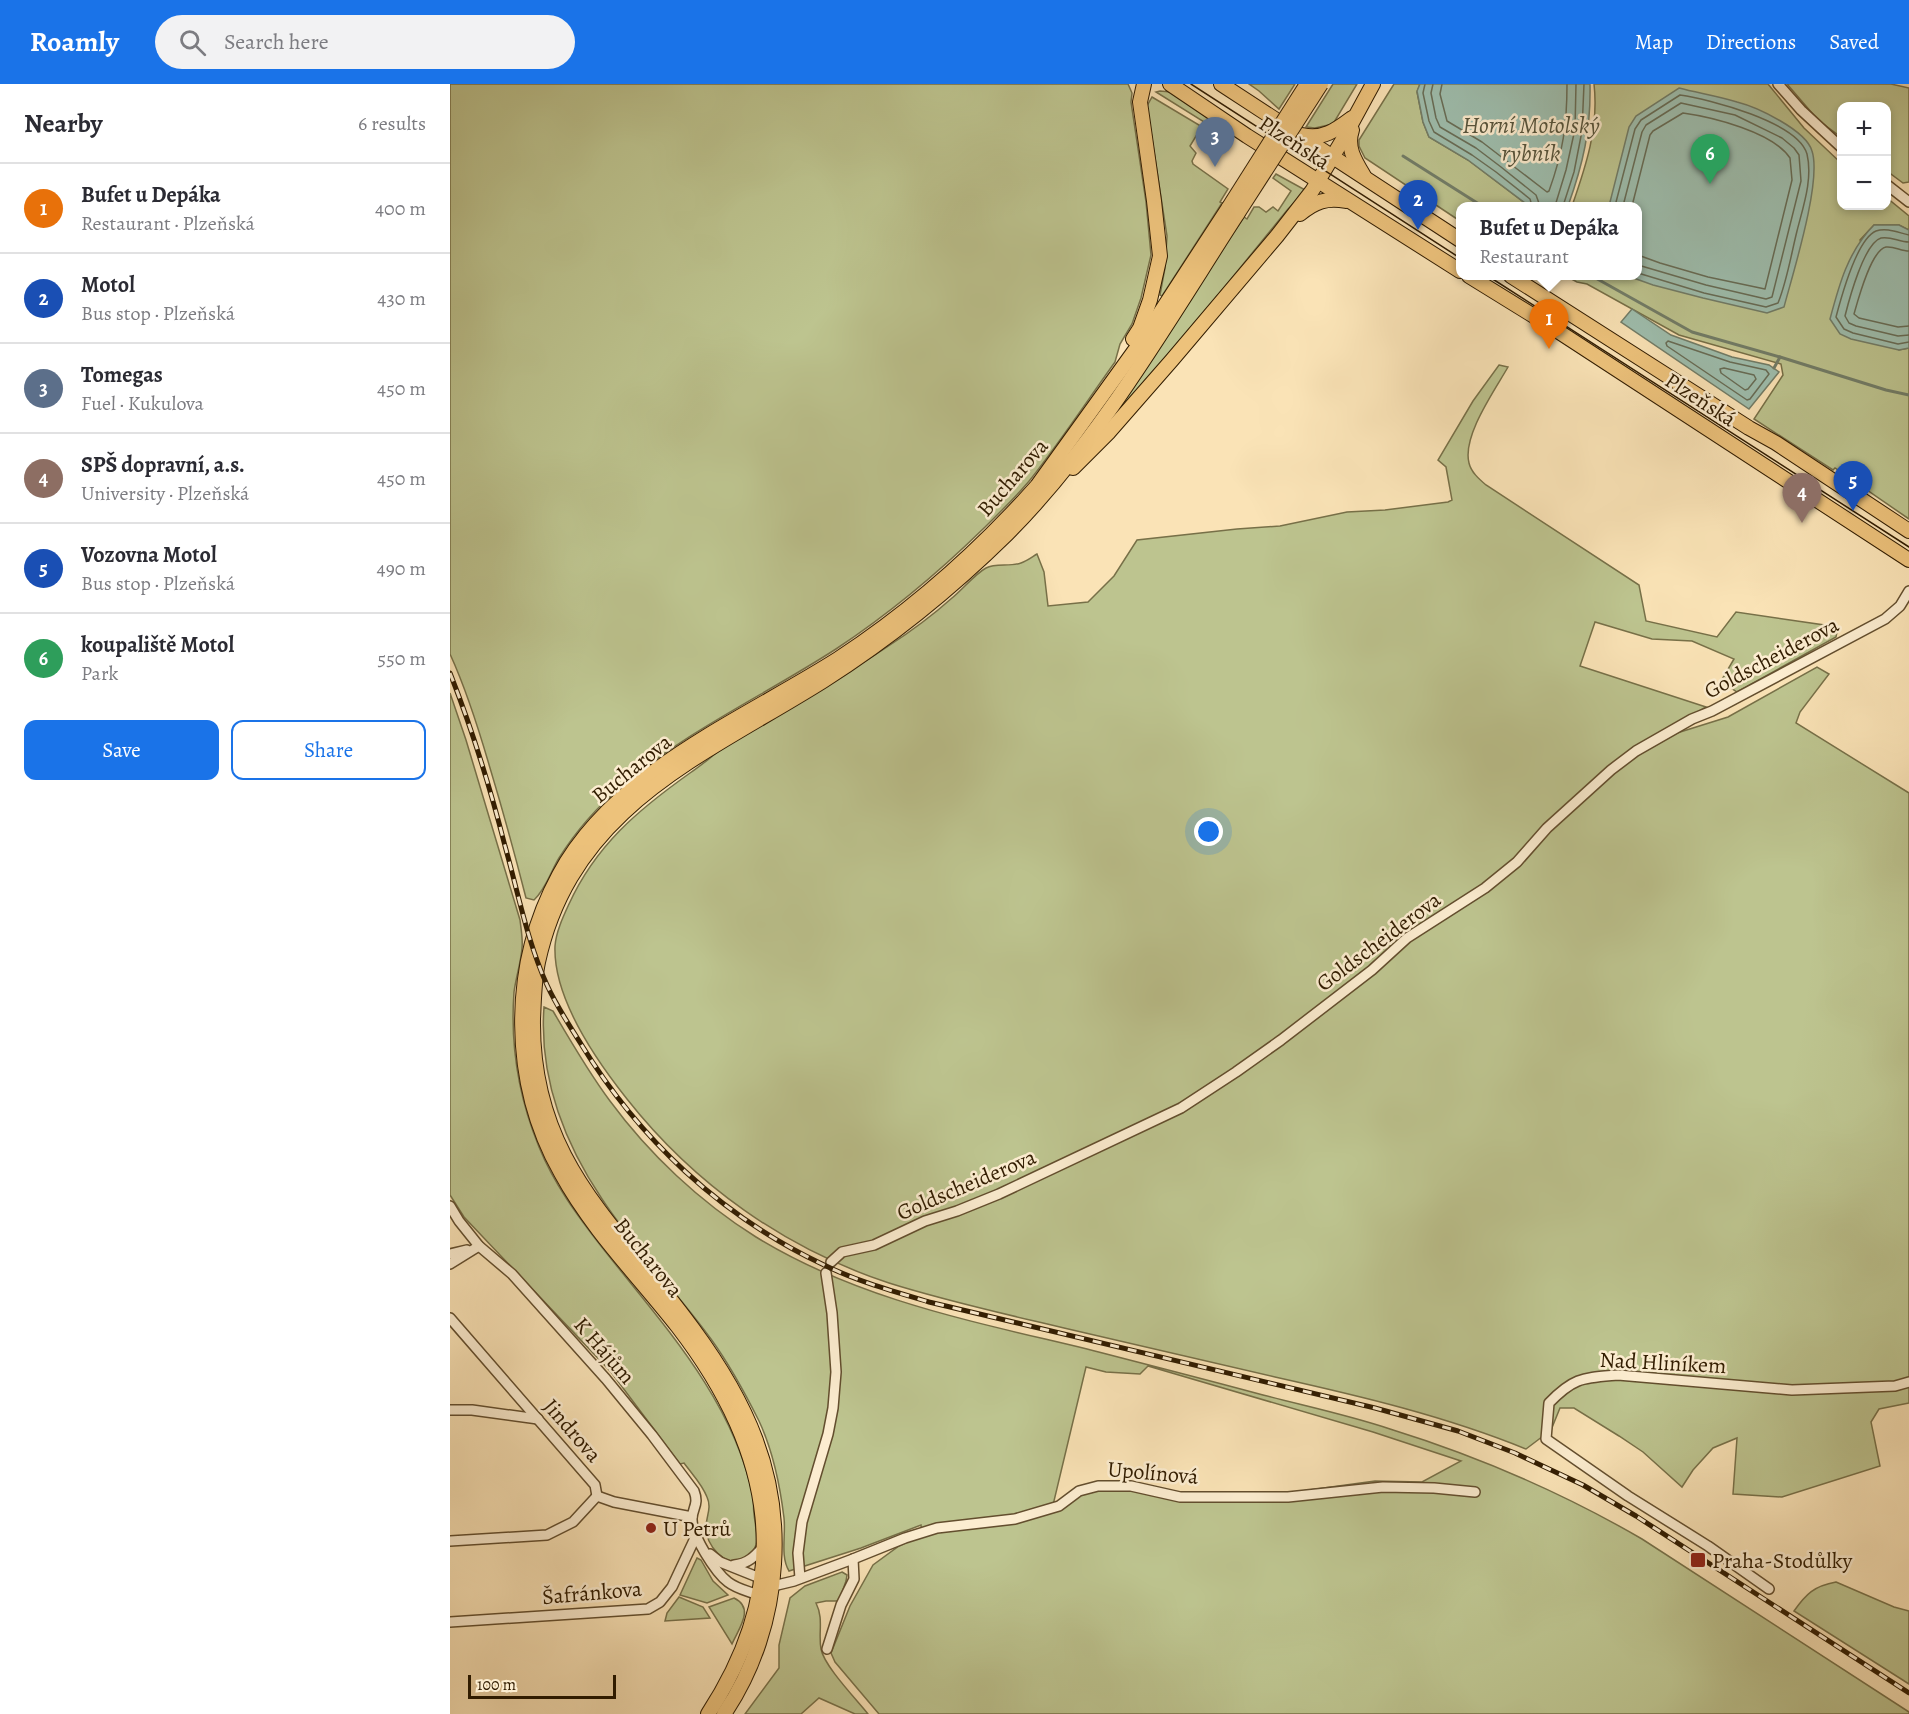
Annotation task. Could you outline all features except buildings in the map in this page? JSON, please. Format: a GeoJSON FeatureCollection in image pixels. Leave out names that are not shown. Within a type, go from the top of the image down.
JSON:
{"type":"FeatureCollection","features":[{"type":"Feature","properties":{"kind":"main road"},"geometry":{"type":"LineString","coordinates":[[1123,366],[1128,347],[1140,328],[1150,300],[1160,256],[1140,102],[1144,84]]}},
{"type":"Feature","properties":{"kind":"main road","name":"Plzeňská"},"geometry":{"type":"LineString","coordinates":[[1170,84],[1456,268]]}},
{"type":"Feature","properties":{"kind":"main road","name":"Plzeňská"},"geometry":{"type":"LineString","coordinates":[[1222,84],[1456,237]]}},
{"type":"Feature","properties":{"kind":"main road"},"geometry":{"type":"LineString","coordinates":[[1233,210],[1307,84]]}},
{"type":"Feature","properties":{"kind":"main road"},"geometry":{"type":"LineString","coordinates":[[1233,210],[1321,84]]}},
{"type":"Feature","properties":{"kind":"main road"},"geometry":{"type":"LineString","coordinates":[[1055,483],[1109,432],[1277,236],[1318,181],[1373,84]]}},
{"type":"Feature","properties":{"kind":"main road"},"geometry":{"type":"LineString","coordinates":[[1294,132],[1310,137],[1326,135],[1334,132],[1357,113]]}},
{"type":"Feature","properties":{"kind":"main road"},"geometry":{"type":"LineString","coordinates":[[1357,113],[1349,142],[1365,178]]}},
{"type":"Feature","properties":{"kind":"main road"},"geometry":{"type":"LineString","coordinates":[[1277,236],[1318,202],[1335,199],[1353,203]]}},
{"type":"Feature","properties":{"kind":"main road","name":"Bucharova"},"geometry":{"type":"LineString","coordinates":[[1004,529],[1143,339],[1233,210]]}},
{"type":"Feature","properties":{"kind":"main road","name":"Bucharova"},"geometry":{"type":"LineString","coordinates":[[724,1714],[736,1695],[757,1649],[767,1615],[773,1586],[776,1542],[771,1492],[763,1457],[748,1419],[723,1374],[693,1328],[619,1238],[579,1183],[555,1136],[544,1104],[534,1059],[534,997],[537,966],[558,901],[573,873],[596,841],[633,802],[686,763],[867,652],[929,604],[1004,529],[1055,483],[1140,363],[1233,210]]}},
{"type":"Feature","properties":{"kind":"main road","name":"Plzeňská"},"geometry":{"type":"LineString","coordinates":[[1476,280],[1560,332],[1909,560]]}},
{"type":"Feature","properties":{"kind":"main road","name":"Plzeňská"},"geometry":{"type":"LineString","coordinates":[[1517,280],[1749,428],[1776,442],[1909,531]]}},
{"type":"Feature","properties":{"kind":"main road","name":"Bucharova"},"geometry":{"type":"LineString","coordinates":[[708,1714],[725,1688],[747,1641],[758,1595],[764,1546],[763,1512],[755,1471],[731,1409],[710,1373],[681,1331],[586,1212],[548,1147],[532,1101],[522,1043],[524,990],[528,962],[540,920],[559,875],[601,818],[627,793],[681,754],[840,657],[977,555]]}},
{"type":"Feature","properties":{"kind":"street"},"geometry":{"type":"LineString","coordinates":[[1778,84],[1801,110],[1837,143]]}},
{"type":"Feature","properties":{"kind":"street"},"geometry":{"type":"LineString","coordinates":[[1891,187],[1909,202]]}},
{"type":"Feature","properties":{"kind":"street","name":"Goldscheiderova"},"geometry":{"type":"LineString","coordinates":[[831,1262],[842,1252],[874,1245],[925,1221],[999,1194],[1181,1107],[1281,1040],[1372,970],[1407,938],[1485,888],[1517,862],[1547,828],[1594,783],[1636,752],[1692,719],[1712,711],[1885,619],[1900,606],[1909,591]]}},
{"type":"Feature","properties":{"kind":"street","name":"K Hájům"},"geometry":{"type":"LineString","coordinates":[[450,1206],[477,1247],[512,1274],[606,1379],[694,1491],[697,1499],[692,1517],[696,1536],[719,1574],[735,1586],[758,1595]]}},
{"type":"Feature","properties":{"kind":"street"},"geometry":{"type":"LineString","coordinates":[[450,1254],[477,1247]]}},
{"type":"Feature","properties":{"kind":"street"},"geometry":{"type":"LineString","coordinates":[[450,1264],[477,1247]]}},
{"type":"Feature","properties":{"kind":"street"},"geometry":{"type":"LineString","coordinates":[[800,1578],[798,1553],[802,1522],[828,1434],[833,1408],[836,1372],[832,1313],[826,1273]]}},
{"type":"Feature","properties":{"kind":"street","name":"Jindrova"},"geometry":{"type":"LineString","coordinates":[[450,1318],[595,1485],[597,1496],[614,1502],[692,1517]]}},
{"type":"Feature","properties":{"kind":"street","name":"Nad Hliníkem"},"geometry":{"type":"LineString","coordinates":[[1769,1589],[1546,1439],[1549,1402],[1574,1381],[1593,1377],[1618,1376],[1792,1390],[1895,1386],[1909,1382]]}},
{"type":"Feature","properties":{"kind":"street"},"geometry":{"type":"LineString","coordinates":[[450,1410],[472,1410],[538,1419]]}},
{"type":"Feature","properties":{"kind":"street","name":"Upolínová"},"geometry":{"type":"LineString","coordinates":[[758,1595],[773,1586],[853,1559],[905,1538],[937,1528],[1015,1519],[1059,1506],[1079,1491],[1098,1486],[1131,1486],[1180,1497],[1288,1497],[1383,1486],[1475,1492]]}},
{"type":"Feature","properties":{"kind":"street"},"geometry":{"type":"LineString","coordinates":[[450,1542],[547,1535],[573,1522],[597,1496]]}},
{"type":"Feature","properties":{"kind":"street","name":"Šafránkova"},"geometry":{"type":"LineString","coordinates":[[450,1622],[648,1610],[660,1602],[672,1587],[696,1536]]}},
{"type":"Feature","properties":{"kind":"street"},"geometry":{"type":"LineString","coordinates":[[731,1566],[744,1564],[764,1546]]}},
{"type":"Feature","properties":{"kind":"street"},"geometry":{"type":"LineString","coordinates":[[705,1551],[720,1562],[761,1577],[773,1586]]}},
{"type":"Feature","properties":{"kind":"street"},"geometry":{"type":"LineString","coordinates":[[827,1649],[841,1605],[854,1579],[853,1559]]}},
{"type":"Feature","properties":{"kind":"green space"},"geometry":{"type":"Polygon","coordinates":[[[450,84],[1128,84],[1132,93],[1131,102],[1146,202],[1151,255],[1132,324],[1120,344],[1115,362],[1025,486],[948,561],[875,622],[809,666],[672,748],[622,786],[596,810],[573,838],[559,858],[542,891],[534,900],[526,898],[482,739],[450,654],[450,84]]]}},
{"type":"Feature","properties":{"kind":"green space"},"geometry":{"type":"Polygon","coordinates":[[[1249,84],[1295,84],[1279,109],[1249,84]]]}},
{"type":"Feature","properties":{"kind":"green space"},"geometry":{"type":"Polygon","coordinates":[[[1333,84],[1357,84],[1333,124],[1315,128],[1306,127],[1333,84]]]}},
{"type":"Feature","properties":{"kind":"green space"},"geometry":{"type":"Polygon","coordinates":[[[1394,84],[1420,84],[1417,92],[1423,122],[1429,137],[1468,160],[1524,202],[1456,202],[1456,218],[1365,158],[1359,146],[1359,140],[1394,84]]]}},
{"type":"Feature","properties":{"kind":"green space"},"geometry":{"type":"Polygon","coordinates":[[[1594,84],[1768,84],[1804,128],[1837,159],[1837,210],[1891,210],[1891,201],[1909,216],[1909,230],[1899,225],[1874,225],[1860,240],[1899,350],[1909,348],[1909,519],[1835,468],[1833,470],[1754,419],[1783,375],[1781,364],[1679,335],[1587,284],[1573,280],[1642,280],[1642,202],[1573,202],[1590,146],[1595,116],[1594,84]]]}},
{"type":"Feature","properties":{"kind":"green space"},"geometry":{"type":"Polygon","coordinates":[[[1787,84],[1891,84],[1909,88],[1909,182],[1903,183],[1891,174],[1891,102],[1837,102],[1837,134],[1818,120],[1787,84]]]}},
{"type":"Feature","properties":{"kind":"green space"},"geometry":{"type":"Polygon","coordinates":[[[1156,92],[1171,92],[1210,118],[1212,127],[1156,92]]]}},
{"type":"Feature","properties":{"kind":"green space"},"geometry":{"type":"Polygon","coordinates":[[[1152,97],[1209,131],[1203,141],[1196,136],[1190,146],[1196,153],[1192,161],[1228,189],[1220,202],[1222,203],[1162,296],[1160,295],[1167,236],[1147,106],[1152,97]]]}},
{"type":"Feature","properties":{"kind":"green space"},"geometry":{"type":"Polygon","coordinates":[[[1276,174],[1307,191],[1288,209],[1166,359],[1110,422],[1244,217],[1247,219],[1254,207],[1259,207],[1266,212],[1273,207],[1278,211],[1291,191],[1273,178],[1276,174]]]}},
{"type":"Feature","properties":{"kind":"green space"},"geometry":{"type":"Polygon","coordinates":[[[1499,365],[1508,367],[1488,400],[1470,440],[1468,452],[1472,469],[1486,485],[1639,585],[1646,621],[1717,637],[1736,612],[1838,627],[1836,637],[1737,692],[1721,681],[1734,659],[1692,641],[1652,639],[1595,622],[1580,666],[1706,707],[1634,749],[1621,765],[1677,733],[1728,717],[1817,667],[1829,674],[1800,712],[1796,723],[1909,793],[1909,1403],[1879,1409],[1871,1422],[1880,1466],[1782,1497],[1733,1494],[1737,1438],[1713,1448],[1693,1470],[1682,1487],[1643,1452],[1574,1408],[1560,1408],[1551,1430],[1526,1449],[1465,1426],[1402,1408],[932,1296],[851,1269],[814,1252],[744,1210],[712,1186],[653,1130],[627,1099],[590,1047],[569,1007],[556,966],[557,935],[580,883],[605,846],[636,815],[726,746],[912,630],[986,568],[1021,563],[1037,554],[1044,572],[1048,606],[1088,602],[1114,576],[1137,540],[1280,526],[1347,512],[1448,502],[1452,500],[1446,467],[1438,460],[1473,401],[1499,365]]]}},
{"type":"Feature","properties":{"kind":"green space"},"geometry":{"type":"Polygon","coordinates":[[[450,693],[520,920],[522,945],[514,992],[513,1032],[517,1071],[532,1128],[545,1161],[567,1199],[692,1363],[729,1426],[743,1460],[753,1498],[757,1533],[754,1549],[744,1559],[730,1561],[713,1548],[706,1527],[708,1501],[697,1479],[684,1463],[680,1464],[611,1372],[464,1217],[450,1195],[450,693]]]}},
{"type":"Feature","properties":{"kind":"green space"},"geometry":{"type":"Polygon","coordinates":[[[544,1007],[553,1011],[602,1090],[641,1140],[695,1193],[756,1237],[795,1259],[875,1293],[917,1306],[1358,1419],[1455,1451],[1519,1477],[1582,1506],[1642,1539],[1909,1714],[879,1714],[835,1662],[831,1653],[850,1606],[873,1565],[899,1546],[922,1535],[921,1525],[861,1548],[789,1571],[784,1552],[784,1518],[778,1481],[772,1456],[759,1421],[711,1339],[628,1235],[588,1177],[576,1155],[557,1108],[550,1083],[543,1033],[544,1007]],[[1148,1366],[1140,1374],[1106,1372],[1086,1367],[1053,1505],[1098,1482],[1130,1483],[1188,1494],[1287,1493],[1375,1481],[1422,1482],[1461,1461],[1373,1432],[1148,1366]]]}},
{"type":"Feature","properties":{"kind":"green space"},"geometry":{"type":"Polygon","coordinates":[[[697,1558],[701,1560],[713,1581],[728,1595],[707,1603],[680,1595],[697,1558]]]}},
{"type":"Feature","properties":{"kind":"green space"},"geometry":{"type":"Polygon","coordinates":[[[842,1572],[847,1575],[839,1601],[816,1603],[820,1615],[821,1649],[834,1673],[868,1714],[855,1714],[819,1698],[801,1714],[745,1714],[779,1668],[779,1645],[790,1598],[805,1586],[842,1572]]]}},
{"type":"Feature","properties":{"kind":"green space"},"geometry":{"type":"Polygon","coordinates":[[[1836,1582],[1894,1607],[1909,1611],[1909,1684],[1794,1611],[1811,1592],[1836,1582]]]}},
{"type":"Feature","properties":{"kind":"green space"},"geometry":{"type":"Polygon","coordinates":[[[679,1597],[703,1607],[710,1618],[665,1621],[667,1613],[679,1597]]]}},
{"type":"Feature","properties":{"kind":"green space"},"geometry":{"type":"Polygon","coordinates":[[[734,1598],[744,1607],[744,1619],[732,1644],[709,1607],[734,1598]]]}},
{"type":"Feature","properties":{"kind":"water","name":"Horní Motolský rybník"},"geometry":{"type":"Polygon","coordinates":[[[1420,84],[1590,84],[1585,146],[1569,202],[1524,202],[1468,160],[1429,137],[1423,122],[1417,91],[1420,84]]]}},
{"type":"Feature","properties":{"kind":"water"},"geometry":{"type":"Polygon","coordinates":[[[1679,88],[1730,100],[1768,114],[1801,135],[1808,143],[1814,165],[1810,205],[1784,307],[1767,313],[1639,280],[1642,280],[1642,202],[1610,202],[1629,127],[1636,116],[1679,88]]]}},
{"type":"Feature","properties":{"kind":"water"},"geometry":{"type":"Polygon","coordinates":[[[1874,225],[1899,225],[1909,230],[1909,348],[1899,350],[1851,339],[1840,334],[1830,319],[1851,257],[1865,235],[1874,225]]]}},
{"type":"Feature","properties":{"kind":"water"},"geometry":{"type":"Polygon","coordinates":[[[1632,309],[1671,335],[1732,357],[1769,365],[1779,372],[1749,409],[1621,322],[1632,309]]]}},
{"type":"Feature","properties":{"kind":"waterway"},"geometry":{"type":"LineString","coordinates":[[1403,156],[1476,202]]}},
{"type":"Feature","properties":{"kind":"waterway"},"geometry":{"type":"LineString","coordinates":[[1599,280],[1692,332],[1909,395]]}},
{"type":"Feature","properties":{"kind":"waterway"},"geometry":{"type":"LineString","coordinates":[[1774,368],[1780,357]]}},
{"type":"Feature","properties":{"kind":"tram line"},"geometry":{"type":"LineString","coordinates":[[1191,84],[1456,255]]}},
{"type":"Feature","properties":{"kind":"tram line"},"geometry":{"type":"LineString","coordinates":[[1494,280],[1909,547]]}},
{"type":"Feature","properties":{"kind":"railway"},"geometry":{"type":"LineString","coordinates":[[450,673],[487,780],[534,951],[554,1000],[604,1079],[656,1143],[685,1172],[750,1223],[785,1245],[835,1270],[901,1294],[1375,1408],[1458,1431],[1515,1453],[1583,1485],[1636,1516],[1909,1693]]}},
{"type":"Feature","properties":{"kind":"place","name":"Tomegas"},"geometry":{"type":"Point","coordinates":[1215,167]}},
{"type":"Feature","properties":{"kind":"place","name":"koupaliště Motol"},"geometry":{"type":"Point","coordinates":[1710,184]}},
{"type":"Feature","properties":{"kind":"place","name":"Motol"},"geometry":{"type":"Point","coordinates":[1418,230]}},
{"type":"Feature","properties":{"kind":"place","name":"Bufet u Depáka"},"geometry":{"type":"Point","coordinates":[1549,349]}},
{"type":"Feature","properties":{"kind":"place","name":"Vozovna Motol"},"geometry":{"type":"Point","coordinates":[1853,511]}},
{"type":"Feature","properties":{"kind":"place","name":"SPŠ dopravní, a.s."},"geometry":{"type":"Point","coordinates":[1802,523]}},
{"type":"Feature","properties":{"kind":"place","name":"U Petrů"},"geometry":{"type":"Point","coordinates":[651,1528]}},
{"type":"Feature","properties":{"kind":"place","name":"Praha-Stodůlky"},"geometry":{"type":"Point","coordinates":[1698,1560]}}]}
